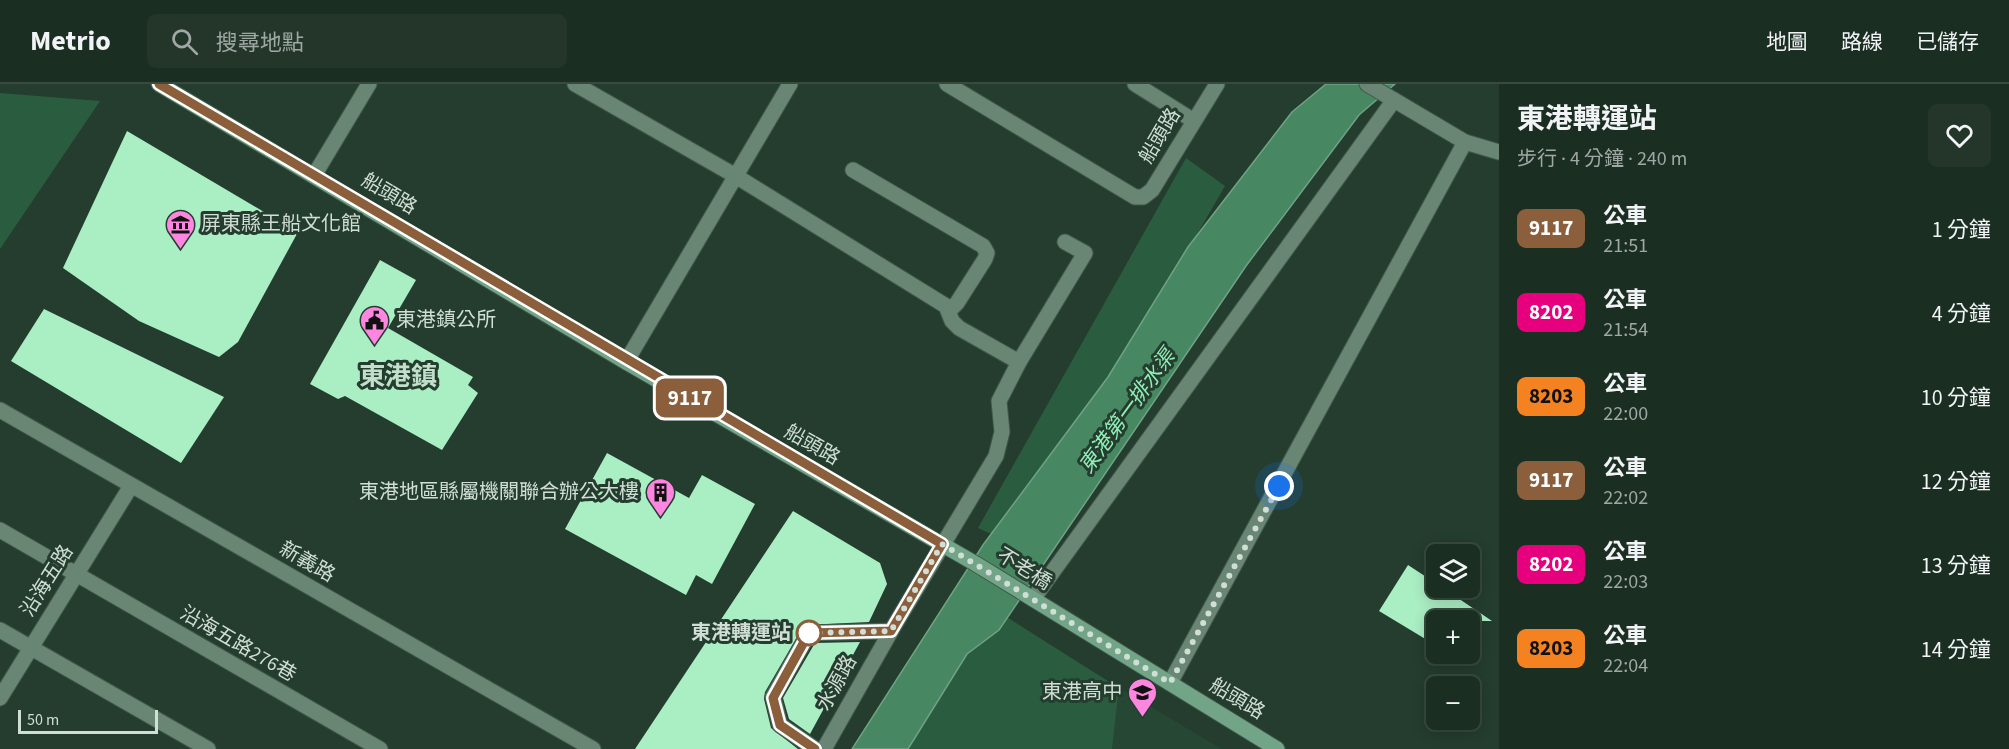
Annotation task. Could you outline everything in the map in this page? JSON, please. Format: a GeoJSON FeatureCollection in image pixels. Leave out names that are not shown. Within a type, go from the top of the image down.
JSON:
{"type":"FeatureCollection","features":[{"type":"Feature","properties":{"kind":"main road","name":"船頭路"},"geometry":{"type":"LineString","coordinates":[[159,84],[315,174],[626,362],[976,564]]}},
{"type":"Feature","properties":{"kind":"main road","name":"不老橋"},"geometry":{"type":"LineString","coordinates":[[976,564],[1051,610]]}},
{"type":"Feature","properties":{"kind":"main road","name":"船頭路"},"geometry":{"type":"LineString","coordinates":[[1051,610],[1277,749]]}},
{"type":"Feature","properties":{"kind":"street"},"geometry":{"type":"LineString","coordinates":[[315,174],[369,84]]}},
{"type":"Feature","properties":{"kind":"street"},"geometry":{"type":"LineString","coordinates":[[575,84],[734,175],[946,306],[952,321],[959,328],[1019,362]]}},
{"type":"Feature","properties":{"kind":"street"},"geometry":{"type":"LineString","coordinates":[[626,362],[734,175],[790,84]]}},
{"type":"Feature","properties":{"kind":"street","name":"船頭路"},"geometry":{"type":"LineString","coordinates":[[946,84],[1135,198],[1143,198],[1152,190],[1217,84]]}},
{"type":"Feature","properties":{"kind":"street"},"geometry":{"type":"LineString","coordinates":[[1135,84],[1194,122]]}},
{"type":"Feature","properties":{"kind":"street"},"geometry":{"type":"LineString","coordinates":[[1367,84],[1466,142],[1499,153]]}},
{"type":"Feature","properties":{"kind":"street"},"geometry":{"type":"LineString","coordinates":[[1033,599],[1394,100]]}},
{"type":"Feature","properties":{"kind":"street"},"geometry":{"type":"LineString","coordinates":[[1170,683],[1466,142]]}},
{"type":"Feature","properties":{"kind":"street"},"geometry":{"type":"LineString","coordinates":[[853,170],[983,246],[987,253],[985,259],[957,303],[949,311]]}},
{"type":"Feature","properties":{"kind":"street","name":"水源路"},"geometry":{"type":"LineString","coordinates":[[824,749],[1001,444],[999,401],[1019,362],[1084,253],[1065,242]]}},
{"type":"Feature","properties":{"kind":"street","name":"新義路"},"geometry":{"type":"LineString","coordinates":[[0,410],[593,749]]}},
{"type":"Feature","properties":{"kind":"street","name":"沿海五路"},"geometry":{"type":"LineString","coordinates":[[0,698],[131,486]]}},
{"type":"Feature","properties":{"kind":"street","name":"沿海五路276巷"},"geometry":{"type":"LineString","coordinates":[[0,530],[380,749]]}},
{"type":"Feature","properties":{"kind":"street"},"geometry":{"type":"LineString","coordinates":[[0,630],[208,749]]}},
{"type":"Feature","properties":{"kind":"street"},"geometry":{"type":"LineString","coordinates":[[815,749],[780,725],[773,698],[809,633],[891,631]]}},
{"type":"Feature","properties":{"kind":"shaded area"},"geometry":{"type":"Polygon","coordinates":[[[0,93],[100,101],[0,249],[0,93]]]}},
{"type":"Feature","properties":{"kind":"shaded area"},"geometry":{"type":"Polygon","coordinates":[[[1186,158],[1225,186],[1103,397],[996,536],[978,528],[1186,158]]]}},
{"type":"Feature","properties":{"kind":"shaded area"},"geometry":{"type":"Polygon","coordinates":[[[994,609],[1119,688],[1112,749],[894,749],[994,609]]]}},
{"type":"Feature","properties":{"kind":"shaded area","name":"東港高中"},"geometry":{"type":"Polygon","coordinates":[[[1119,688],[1222,749],[1112,749],[1119,688]]]}},
{"type":"Feature","properties":{"kind":"water","name":"東港第一排水渠"},"geometry":{"type":"Polygon","coordinates":[[[1326,84],[1395,84],[1359,115],[1246,266],[999,630],[967,654],[908,749],[852,749],[983,545],[1108,377],[1188,247],[1292,112],[1326,84]]]}},
{"type":"Feature","properties":{"kind":"building","name":"屏東縣王船文化館"},"geometry":{"type":"Polygon","coordinates":[[[127,131],[298,232],[238,342],[219,357],[139,321],[63,268],[127,131]]]}},
{"type":"Feature","properties":{"kind":"building","name":"東港鎮公所"},"geometry":{"type":"Polygon","coordinates":[[[380,260],[416,280],[388,328],[473,377],[468,385],[478,393],[442,450],[345,396],[338,399],[310,384],[380,260]]]}},
{"type":"Feature","properties":{"kind":"building"},"geometry":{"type":"Polygon","coordinates":[[[44,309],[224,397],[181,463],[11,361],[44,309]]]}},
{"type":"Feature","properties":{"kind":"building","name":"東港地區縣屬機關聯合辦公大樓"},"geometry":{"type":"Polygon","coordinates":[[[607,453],[689,498],[702,475],[755,504],[712,584],[696,575],[686,595],[565,529],[607,453]]]}},
{"type":"Feature","properties":{"kind":"building","name":"東港轉運站"},"geometry":{"type":"Polygon","coordinates":[[[793,511],[880,563],[887,584],[869,622],[804,625],[765,692],[764,699],[771,728],[798,749],[635,749],[793,511]]]}},
{"type":"Feature","properties":{"kind":"building"},"geometry":{"type":"Polygon","coordinates":[[[1408,565],[1426,577],[1426,598],[1458,598],[1476,610],[1426,610],[1426,639],[1379,611],[1408,565]]]}},
{"type":"Feature","properties":{"kind":"building"},"geometry":{"type":"Polygon","coordinates":[[[1480,613],[1492,621],[1480,621],[1480,613]]]}},
{"type":"Feature","properties":{"kind":"building"},"geometry":{"type":"Polygon","coordinates":[[[860,642],[810,734],[789,719],[783,698],[815,643],[860,642]]]}},
{"type":"Feature","properties":{"kind":"bus line","name":"9117"},"geometry":{"type":"LineString","coordinates":[[159,84],[315,174],[626,362],[942,544],[891,631],[809,633],[773,698],[780,725],[815,749]]}},
{"type":"Feature","properties":{"kind":"place","name":"屏東縣王船文化館"},"geometry":{"type":"Point","coordinates":[180,250]}},
{"type":"Feature","properties":{"kind":"place","name":"東港鎮公所"},"geometry":{"type":"Point","coordinates":[375,346]}},
{"type":"Feature","properties":{"kind":"place","name":"東港地區縣屬機關聯合辦公大樓"},"geometry":{"type":"Point","coordinates":[660,518]}},
{"type":"Feature","properties":{"kind":"place","name":"東港轉運站"},"geometry":{"type":"Point","coordinates":[809,633]}},
{"type":"Feature","properties":{"kind":"place","name":"東港高中"},"geometry":{"type":"Point","coordinates":[1143,718]}},
{"type":"Feature","properties":{"kind":"district","name":"東港鎮"},"geometry":{"type":"Point","coordinates":[398,376]}},
{"type":"Feature","properties":{"kind":"route"},"geometry":{"type":"LineString","coordinates":[[809,633],[891,631],[942,544],[1170,683],[1279,486]]}}]}
